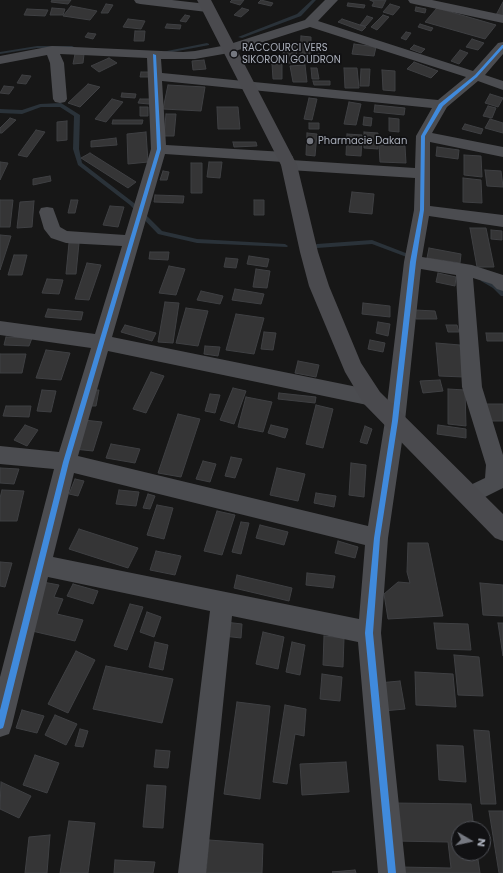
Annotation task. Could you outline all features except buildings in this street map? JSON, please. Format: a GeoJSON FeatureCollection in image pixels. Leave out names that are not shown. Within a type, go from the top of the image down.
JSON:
{"type":"FeatureCollection","features":[{"type":"Feature","properties":{"kind":"street"},"geometry":{"type":"LineString","coordinates":[[140,0],[206,4],[287,161],[309,252],[319,286],[352,366],[372,398],[503,530]]}},
{"type":"Feature","properties":{"kind":"street"},"geometry":{"type":"LineString","coordinates":[[0,60],[52,50],[183,56],[229,49],[310,23],[332,0]]}},
{"type":"Feature","properties":{"kind":"street"},"geometry":{"type":"LineString","coordinates":[[414,0],[503,19]]}},
{"type":"Feature","properties":{"kind":"street"},"geometry":{"type":"LineString","coordinates":[[310,23],[503,86]]}},
{"type":"Feature","properties":{"kind":"street"},"geometry":{"type":"LineString","coordinates":[[392,873],[369,633],[377,538],[395,421],[413,262],[422,210],[423,136],[441,105],[476,76],[503,46]]}},
{"type":"Feature","properties":{"kind":"street"},"geometry":{"type":"LineString","coordinates":[[52,50],[57,63],[60,99]]}},
{"type":"Feature","properties":{"kind":"street"},"geometry":{"type":"LineString","coordinates":[[0,725],[66,462],[159,149],[154,55]]}},
{"type":"Feature","properties":{"kind":"street"},"geometry":{"type":"LineString","coordinates":[[154,76],[441,105]]}},
{"type":"Feature","properties":{"kind":"street"},"geometry":{"type":"LineString","coordinates":[[423,136],[503,152]]}},
{"type":"Feature","properties":{"kind":"street"},"geometry":{"type":"LineString","coordinates":[[159,149],[423,174]]}},
{"type":"Feature","properties":{"kind":"street"},"geometry":{"type":"LineString","coordinates":[[422,210],[503,221]]}},
{"type":"Feature","properties":{"kind":"street"},"geometry":{"type":"LineString","coordinates":[[47,212],[52,229],[57,234],[66,237],[132,241]]}},
{"type":"Feature","properties":{"kind":"street"},"geometry":{"type":"LineString","coordinates":[[413,262],[464,270],[498,280],[503,286]]}},
{"type":"Feature","properties":{"kind":"street"},"geometry":{"type":"LineString","coordinates":[[464,270],[472,388],[496,465],[495,483],[469,496]]}},
{"type":"Feature","properties":{"kind":"street"},"geometry":{"type":"LineString","coordinates":[[0,328],[101,342],[372,398]]}},
{"type":"Feature","properties":{"kind":"street"},"geometry":{"type":"LineString","coordinates":[[0,455],[66,462],[377,538]]}},
{"type":"Feature","properties":{"kind":"street"},"geometry":{"type":"LineString","coordinates":[[40,565],[369,633]]}},
{"type":"Feature","properties":{"kind":"street"},"geometry":{"type":"LineString","coordinates":[[192,873],[222,602]]}},
{"type":"Feature","properties":{"kind":"waterway"},"geometry":{"type":"LineString","coordinates":[[240,37],[299,15],[314,0]]}},
{"type":"Feature","properties":{"kind":"waterway"},"geometry":{"type":"LineString","coordinates":[[162,53],[207,44]]}},
{"type":"Feature","properties":{"kind":"waterway"},"geometry":{"type":"LineString","coordinates":[[0,53],[37,47],[72,47]]}},
{"type":"Feature","properties":{"kind":"waterway"},"geometry":{"type":"LineString","coordinates":[[0,111],[22,112],[40,106],[61,105],[77,115],[76,149],[80,164],[132,204],[160,233],[197,241],[285,246]]}},
{"type":"Feature","properties":{"kind":"waterway"},"geometry":{"type":"LineString","coordinates":[[317,246],[372,242],[414,258]]}},
{"type":"Feature","properties":{"kind":"waterway"},"geometry":{"type":"LineString","coordinates":[[483,279],[495,286],[503,294]]}},
{"type":"Feature","properties":{"kind":"cycle path"},"geometry":{"type":"LineString","coordinates":[[392,873],[369,633],[377,538],[395,421],[413,262],[422,210],[423,136],[441,105],[476,76],[503,46]]}},
{"type":"Feature","properties":{"kind":"cycle path"},"geometry":{"type":"LineString","coordinates":[[0,725],[66,462],[159,149],[154,55]]}},
{"type":"Feature","properties":{"kind":"place","name":"RACCOURCI VERS SIKORONI GOUDRON"},"geometry":{"type":"Point","coordinates":[234,54]}},
{"type":"Feature","properties":{"kind":"place","name":"Pharmacie Dakan"},"geometry":{"type":"Point","coordinates":[310,141]}}]}
